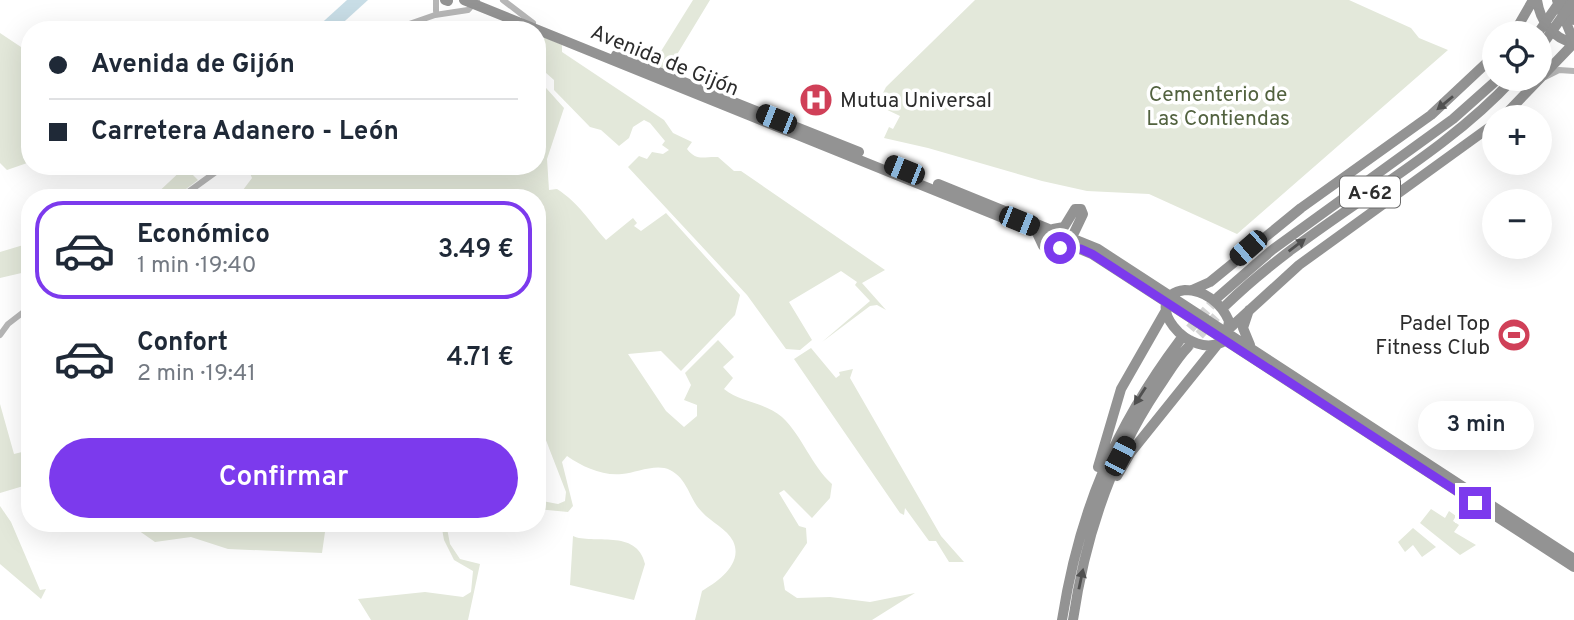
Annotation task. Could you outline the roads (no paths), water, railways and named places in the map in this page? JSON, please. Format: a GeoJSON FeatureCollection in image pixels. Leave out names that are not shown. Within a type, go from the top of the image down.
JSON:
{"type":"FeatureCollection","features":[{"type":"Feature","properties":{"kind":"highway"},"geometry":{"type":"LineString","coordinates":[[1522,21],[1535,0]]}},
{"type":"Feature","properties":{"kind":"highway"},"geometry":{"type":"LineString","coordinates":[[1535,0],[1549,29],[1561,39],[1574,43]]}},
{"type":"Feature","properties":{"kind":"highway"},"geometry":{"type":"LineString","coordinates":[[1561,0],[1574,43]]}},
{"type":"Feature","properties":{"kind":"highway"},"geometry":{"type":"LineString","coordinates":[[1561,0],[1574,20]]}},
{"type":"Feature","properties":{"kind":"highway"},"geometry":{"type":"LineString","coordinates":[[1546,21],[1561,0]]}},
{"type":"Feature","properties":{"kind":"highway"},"geometry":{"type":"LineString","coordinates":[[1552,31],[1574,0]]}},
{"type":"Feature","properties":{"kind":"highway","name":"Avenida de Gijón"},"geometry":{"type":"LineString","coordinates":[[474,1],[528,21]]}},
{"type":"Feature","properties":{"kind":"highway","name":"Avenida de Gijón"},"geometry":{"type":"LineString","coordinates":[[474,1],[521,21]]}},
{"type":"Feature","properties":{"kind":"highway","name":"Avenida de Gijón"},"geometry":{"type":"LineString","coordinates":[[546,28],[1053,229],[1167,303]]}},
{"type":"Feature","properties":{"kind":"highway","name":"Avenida de Gijón"},"geometry":{"type":"LineString","coordinates":[[546,31],[1012,220],[1036,231],[1043,246],[1081,245],[1167,303],[1226,337]]}},
{"type":"Feature","properties":{"kind":"highway"},"geometry":{"type":"LineString","coordinates":[[1552,68],[1574,43]]}},
{"type":"Feature","properties":{"kind":"highway"},"geometry":{"type":"LineString","coordinates":[[1085,536],[1084,510],[1121,389],[1167,303],[1178,290],[1192,290],[1210,282],[1301,208],[1431,115],[1482,67]]}},
{"type":"Feature","properties":{"kind":"highway"},"geometry":{"type":"LineString","coordinates":[[637,70],[672,82],[678,79],[681,85],[716,102]]}},
{"type":"Feature","properties":{"kind":"highway","name":"A-62"},"geometry":{"type":"LineString","coordinates":[[1484,91],[1453,119],[1272,250],[1222,301],[1462,126],[1500,91]]}},
{"type":"Feature","properties":{"kind":"highway"},"geometry":{"type":"LineString","coordinates":[[1515,105],[1530,91]]}},
{"type":"Feature","properties":{"kind":"highway"},"geometry":{"type":"LineString","coordinates":[[1062,620],[1085,536],[1111,485],[1131,452],[1253,304],[1345,230],[1482,133]]}},
{"type":"Feature","properties":{"kind":"highway"},"geometry":{"type":"LineString","coordinates":[[1012,220],[1068,237],[1092,254]]}},
{"type":"Feature","properties":{"kind":"highway"},"geometry":{"type":"LineString","coordinates":[[1053,229],[1062,229],[1074,223]]}},
{"type":"Feature","properties":{"kind":"highway"},"geometry":{"type":"LineString","coordinates":[[1068,237],[1074,223]]}},
{"type":"Feature","properties":{"kind":"highway"},"geometry":{"type":"LineString","coordinates":[[1074,223],[1081,245]]}},
{"type":"Feature","properties":{"kind":"highway"},"geometry":{"type":"LineString","coordinates":[[1192,290],[1220,305],[1226,337],[1574,569]]}},
{"type":"Feature","properties":{"kind":"highway"},"geometry":{"type":"LineString","coordinates":[[1167,303],[1174,329],[1187,339],[1226,337],[1252,348],[1574,559]]}},
{"type":"Feature","properties":{"kind":"highway"},"geometry":{"type":"LineString","coordinates":[[1252,348],[1243,328],[1253,304]]}},
{"type":"Feature","properties":{"kind":"highway"},"geometry":{"type":"LineString","coordinates":[[1073,620],[1093,492],[1122,427],[1184,344]]}},
{"type":"Feature","properties":{"kind":"highway"},"geometry":{"type":"LineString","coordinates":[[1300,388],[1324,410]]}},
{"type":"Feature","properties":{"kind":"highway"},"geometry":{"type":"LineString","coordinates":[[1409,460],[1445,490]]}},
{"type":"Feature","properties":{"kind":"highway"},"geometry":{"type":"LineString","coordinates":[[1496,501],[1519,523]]}},
{"type":"Feature","properties":{"kind":"highway"},"geometry":{"type":"LineString","coordinates":[[1538,550],[1574,569]]}},
{"type":"Feature","properties":{"kind":"main road"},"geometry":{"type":"LineString","coordinates":[[436,0],[436,11]]}},
{"type":"Feature","properties":{"kind":"main road"},"geometry":{"type":"LineString","coordinates":[[503,0],[530,21]]}},
{"type":"Feature","properties":{"kind":"main road"},"geometry":{"type":"LineString","coordinates":[[425,18],[447,1],[456,10]]}},
{"type":"Feature","properties":{"kind":"main road"},"geometry":{"type":"LineString","coordinates":[[417,21],[456,10],[468,10],[474,1]]}},
{"type":"Feature","properties":{"kind":"main road"},"geometry":{"type":"LineString","coordinates":[[1552,74],[1559,70],[1574,71]]}},
{"type":"Feature","properties":{"kind":"main road"},"geometry":{"type":"LineString","coordinates":[[192,189],[212,175]]}},
{"type":"Feature","properties":{"kind":"main road"},"geometry":{"type":"LineString","coordinates":[[1,333],[21,315]]}},
{"type":"Feature","properties":{"kind":"water"},"geometry":{"type":"Polygon","coordinates":[[[347,0],[368,0],[345,21],[324,21],[347,0]]]}},
{"type":"Feature","properties":{"kind":"tunnel"},"geometry":{"type":"LineString","coordinates":[[1180,340],[1218,297]]}},
{"type":"Feature","properties":{"kind":"tunnel"},"geometry":{"type":"LineString","coordinates":[[1189,346],[1226,306]]}},
{"type":"Feature","properties":{"kind":"place","name":"Mutua Universal"},"geometry":{"type":"Point","coordinates":[816,100]}},
{"type":"Feature","properties":{"kind":"place","name":"Padel Top Fitness Club"},"geometry":{"type":"Point","coordinates":[1514,335]}},
{"type":"Feature","properties":{"kind":"park label","name":"Cementerio de Las Contiendas"},"geometry":{"type":"Point","coordinates":[1218,106]}}]}
